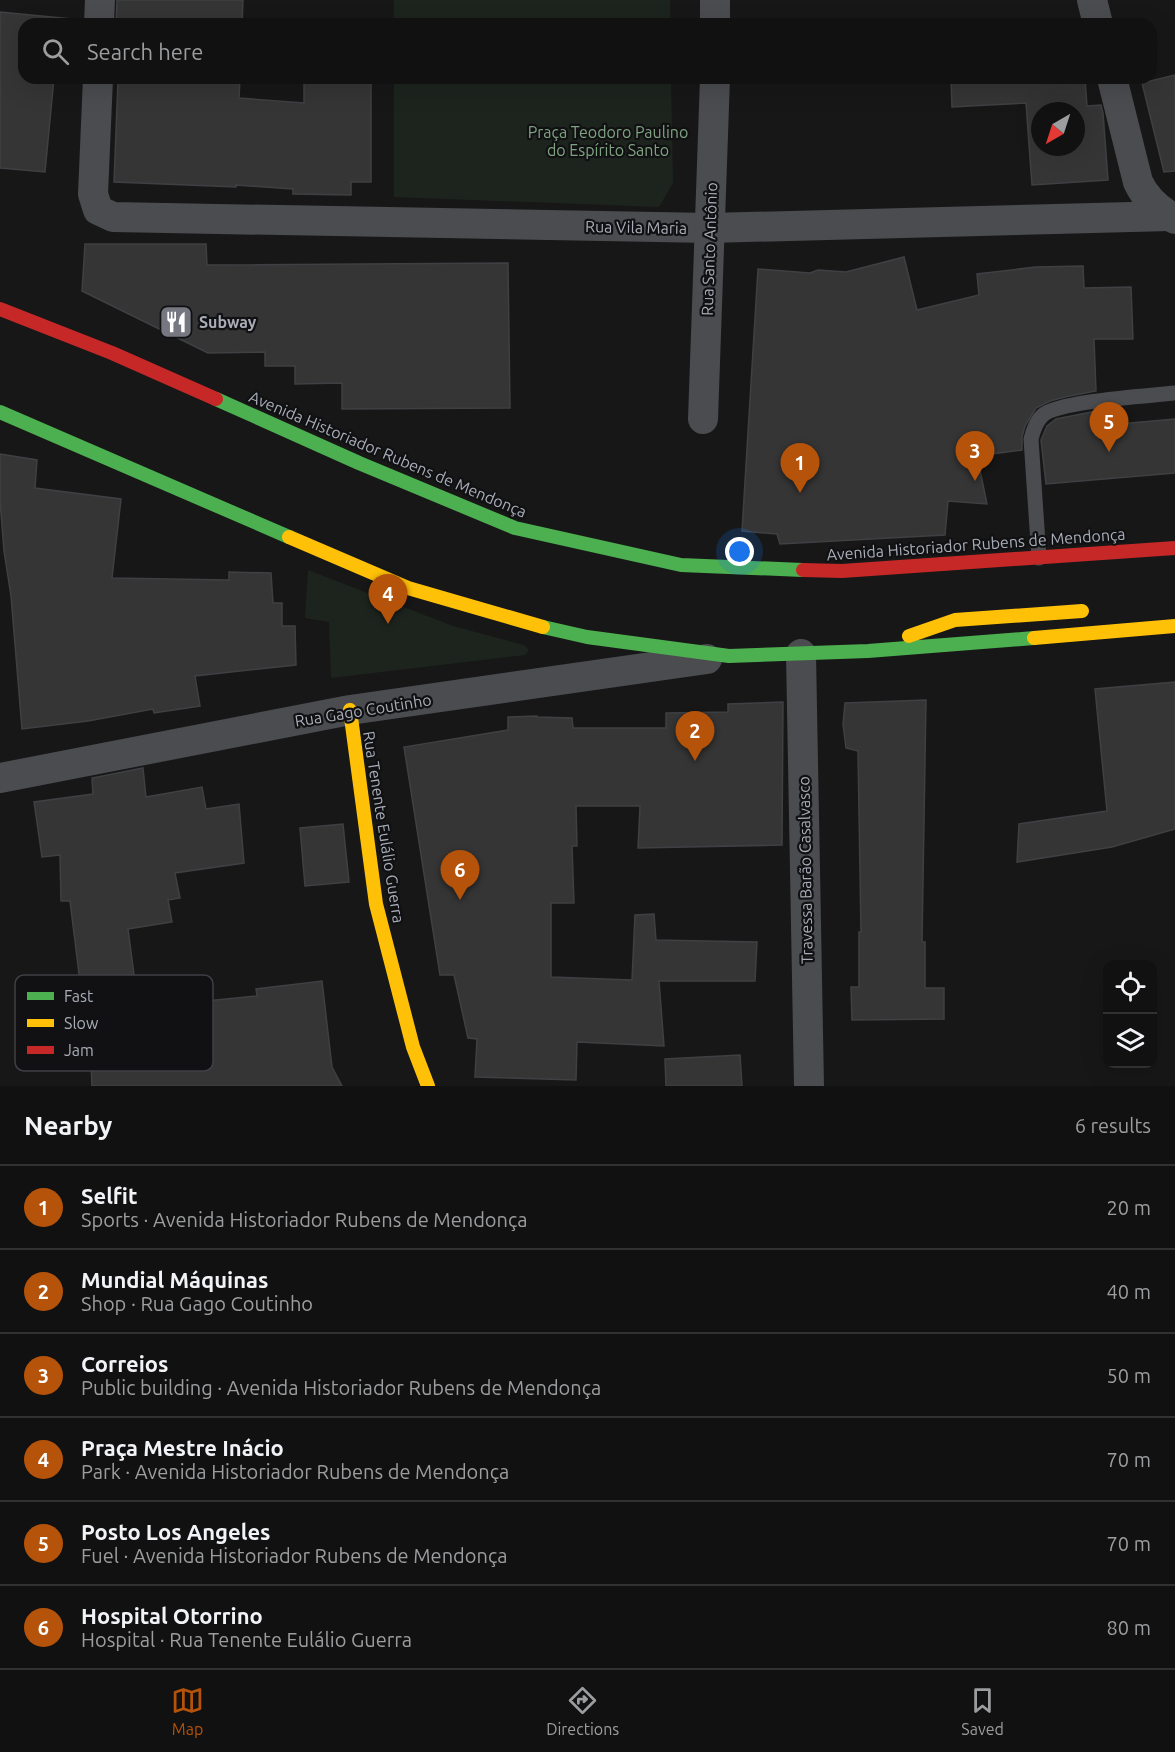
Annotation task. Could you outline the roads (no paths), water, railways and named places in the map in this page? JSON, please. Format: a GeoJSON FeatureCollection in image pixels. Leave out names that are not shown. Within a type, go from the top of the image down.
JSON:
{"type":"FeatureCollection","features":[{"type":"Feature","properties":{"kind":"main road","name":"Avenida Historiador Rubens de Mendonça"},"geometry":{"type":"LineString","coordinates":[[0,309],[112,353],[359,464],[515,528],[691,566],[842,572],[1175,548]]}},
{"type":"Feature","properties":{"kind":"main road"},"geometry":{"type":"LineString","coordinates":[[0,412],[408,588],[522,622],[587,637],[729,656],[868,651],[1175,626]]}},
{"type":"Feature","properties":{"kind":"main road"},"geometry":{"type":"LineString","coordinates":[[868,651],[955,620],[1094,610]]}},
{"type":"Feature","properties":{"kind":"main road","name":"Rua Tenente Eulálio Guerra"},"geometry":{"type":"LineString","coordinates":[[350,710],[376,904],[413,1047],[428,1086]]}},
{"type":"Feature","properties":{"kind":"street"},"geometry":{"type":"LineString","coordinates":[[99,18],[100,0]]}},
{"type":"Feature","properties":{"kind":"street"},"geometry":{"type":"LineString","coordinates":[[715,0],[715,18]]}},
{"type":"Feature","properties":{"kind":"street"},"geometry":{"type":"LineString","coordinates":[[1092,0],[1096,18]]}},
{"type":"Feature","properties":{"kind":"street","name":"Rua Vila Maria"},"geometry":{"type":"LineString","coordinates":[[98,84],[93,194],[98,210],[113,217],[710,228],[1172,218]]}},
{"type":"Feature","properties":{"kind":"street","name":"Rua Santo Antônio"},"geometry":{"type":"LineString","coordinates":[[703,419],[715,84]]}},
{"type":"Feature","properties":{"kind":"street"},"geometry":{"type":"LineString","coordinates":[[1114,84],[1138,182],[1144,195],[1172,218]]}},
{"type":"Feature","properties":{"kind":"street","name":"Travessa Barão Casalvasco"},"geometry":{"type":"LineString","coordinates":[[801,654],[809,1086]]}},
{"type":"Feature","properties":{"kind":"street","name":"Rua Gago Coutinho"},"geometry":{"type":"LineString","coordinates":[[0,778],[350,710],[729,656]]}},
{"type":"Feature","properties":{"kind":"lane"},"geometry":{"type":"LineString","coordinates":[[1039,558],[1031,439],[1034,427],[1043,415],[1060,406],[1175,393]]}},
{"type":"Feature","properties":{"kind":"place","name":"Subway"},"geometry":{"type":"Point","coordinates":[176,322]}},
{"type":"Feature","properties":{"kind":"place","name":"Posto Los Angeles"},"geometry":{"type":"Point","coordinates":[1109,452]}},
{"type":"Feature","properties":{"kind":"place","name":"Correios"},"geometry":{"type":"Point","coordinates":[975,481]}},
{"type":"Feature","properties":{"kind":"place","name":"Selfit"},"geometry":{"type":"Point","coordinates":[800,493]}},
{"type":"Feature","properties":{"kind":"place","name":"Praça Mestre Inácio"},"geometry":{"type":"Point","coordinates":[388,624]}},
{"type":"Feature","properties":{"kind":"place","name":"Mundial Máquinas"},"geometry":{"type":"Point","coordinates":[695,761]}},
{"type":"Feature","properties":{"kind":"place","name":"Hospital Otorrino"},"geometry":{"type":"Point","coordinates":[460,900]}},
{"type":"Feature","properties":{"kind":"park label","name":"Praça Teodoro Paulino do Espírito Santo"},"geometry":{"type":"Point","coordinates":[608,141]}}]}
